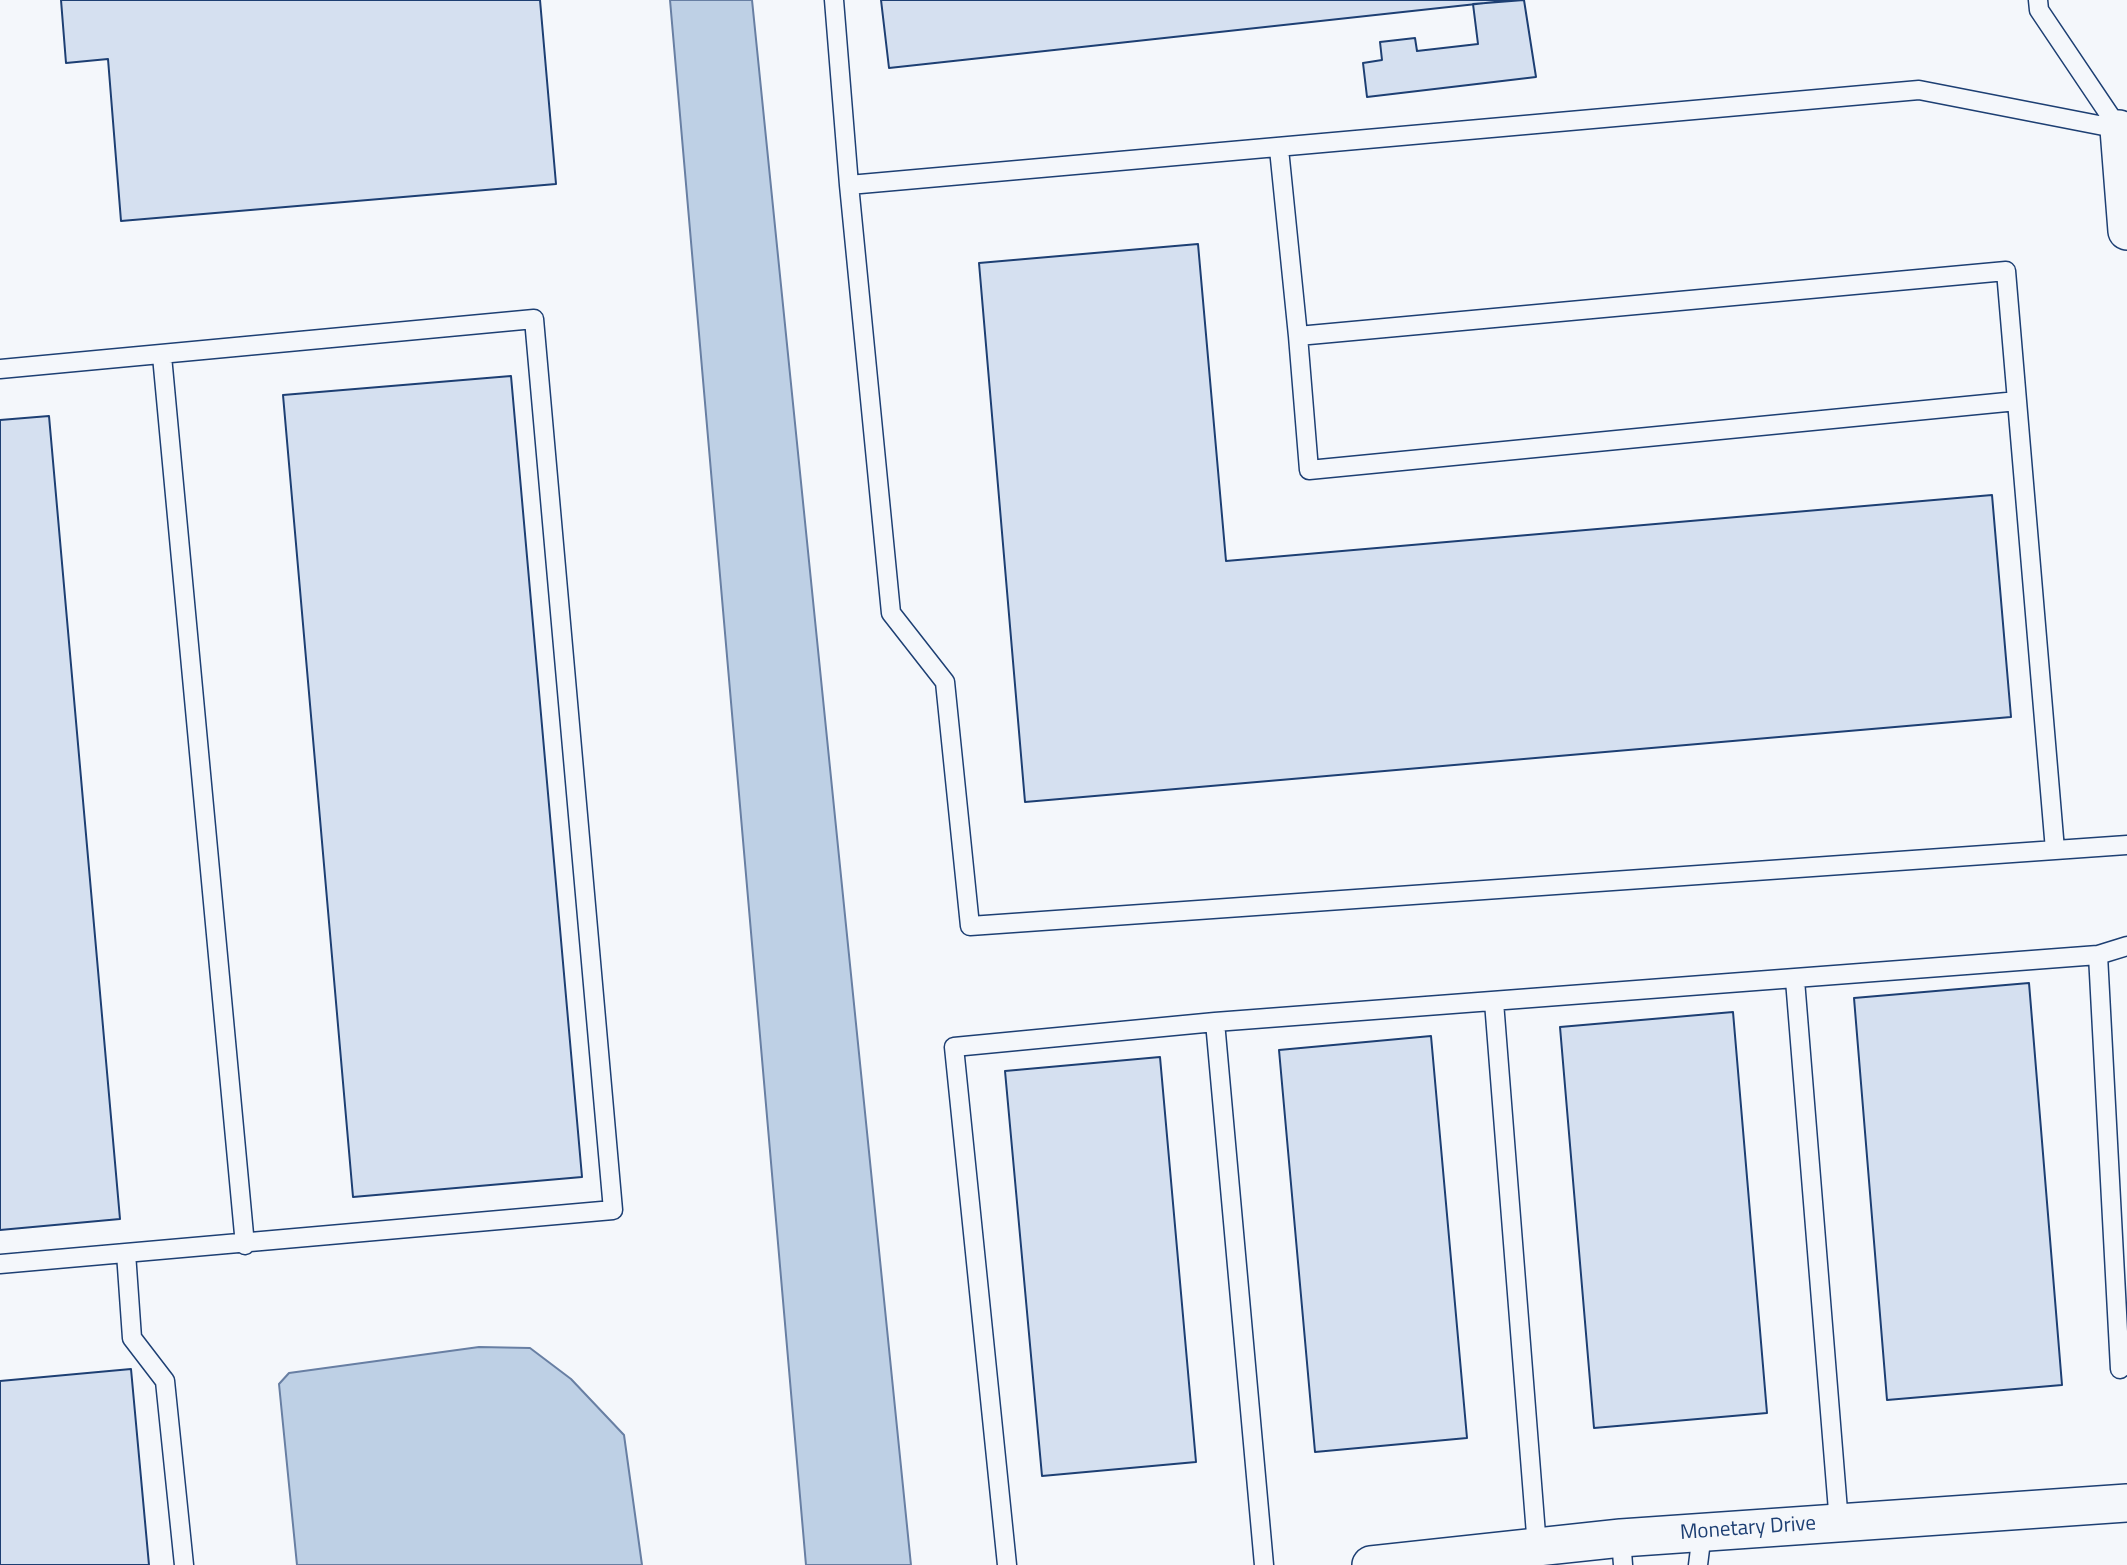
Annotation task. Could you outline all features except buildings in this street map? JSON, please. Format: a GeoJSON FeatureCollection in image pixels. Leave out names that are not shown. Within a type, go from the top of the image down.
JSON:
{"type":"FeatureCollection","features":[{"type":"Feature","properties":{"kind":"street"},"geometry":{"type":"LineString","coordinates":[[2123,126],[2127,231]]}},
{"type":"Feature","properties":{"kind":"street","name":"Monetary Drive"},"geometry":{"type":"LineString","coordinates":[[1371,1565],[1537,1547],[1622,1552],[1700,1549],[1839,1523],[2127,1503]]}},
{"type":"Feature","properties":{"kind":"lane"},"geometry":{"type":"LineString","coordinates":[[834,0],[849,186],[891,613],[945,682],[970,926],[2127,845]]}},
{"type":"Feature","properties":{"kind":"lane"},"geometry":{"type":"LineString","coordinates":[[2038,0],[2039,10],[2123,126]]}},
{"type":"Feature","properties":{"kind":"lane"},"geometry":{"type":"LineString","coordinates":[[849,186],[1919,90],[2123,126]]}},
{"type":"Feature","properties":{"kind":"lane"},"geometry":{"type":"LineString","coordinates":[[1279,149],[1309,470],[2017,401]]}},
{"type":"Feature","properties":{"kind":"lane"},"geometry":{"type":"LineString","coordinates":[[1298,336],[2006,271],[2055,850]]}},
{"type":"Feature","properties":{"kind":"lane"},"geometry":{"type":"LineString","coordinates":[[0,369],[162,356],[534,319],[613,1210],[245,1245],[0,1264]]}},
{"type":"Feature","properties":{"kind":"lane"},"geometry":{"type":"LineString","coordinates":[[162,356],[245,1245]]}},
{"type":"Feature","properties":{"kind":"lane"},"geometry":{"type":"LineString","coordinates":[[1007,1565],[954,1047],[1215,1023],[2098,955],[2127,946]]}},
{"type":"Feature","properties":{"kind":"lane"},"geometry":{"type":"LineString","coordinates":[[2098,955],[2120,1369]]}},
{"type":"Feature","properties":{"kind":"lane"},"geometry":{"type":"LineString","coordinates":[[1795,980],[1839,1523]]}},
{"type":"Feature","properties":{"kind":"lane"},"geometry":{"type":"LineString","coordinates":[[1494,1002],[1537,1547]]}},
{"type":"Feature","properties":{"kind":"lane"},"geometry":{"type":"LineString","coordinates":[[1215,1023],[1264,1565]]}},
{"type":"Feature","properties":{"kind":"lane"},"geometry":{"type":"LineString","coordinates":[[127,1253],[132,1338],[164,1381],[184,1565]]}},
{"type":"Feature","properties":{"kind":"water"},"geometry":{"type":"Polygon","coordinates":[[[670,0],[752,0],[911,1565],[806,1565],[670,0]]]}},
{"type":"Feature","properties":{"kind":"water"},"geometry":{"type":"Polygon","coordinates":[[[479,1347],[530,1348],[571,1379],[624,1435],[642,1565],[297,1565],[279,1384],[289,1373],[479,1347]]]}}]}
